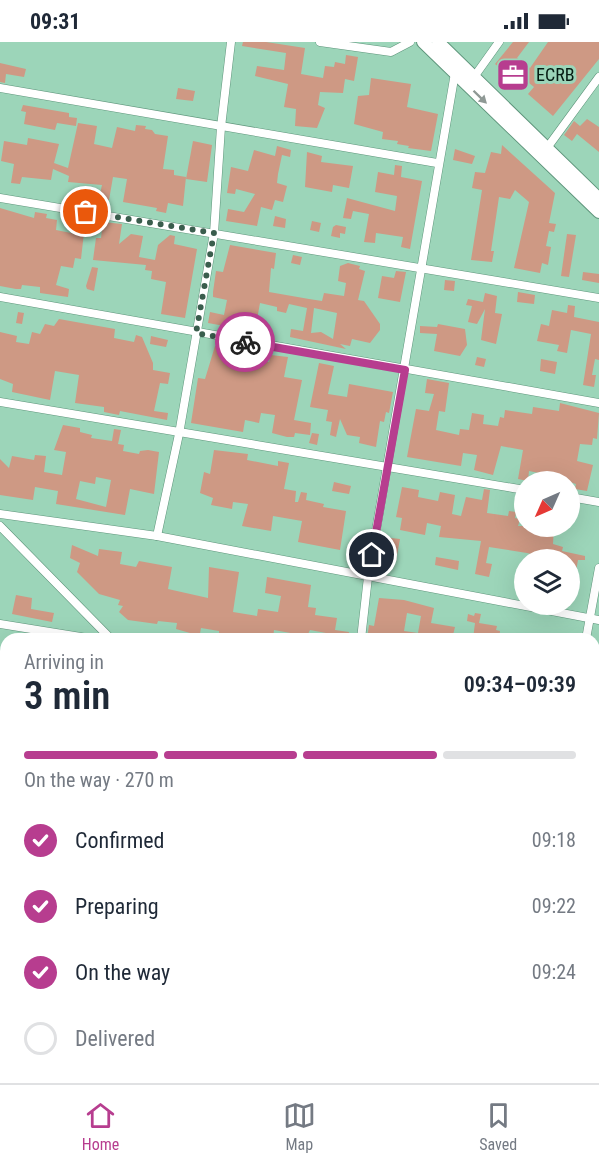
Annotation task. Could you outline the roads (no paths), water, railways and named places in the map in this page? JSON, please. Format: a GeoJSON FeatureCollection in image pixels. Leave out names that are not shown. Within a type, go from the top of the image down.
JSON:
{"type":"FeatureCollection","features":[{"type":"Feature","properties":{"kind":"main road"},"geometry":{"type":"LineString","coordinates":[[423,42],[599,212]]}},
{"type":"Feature","properties":{"kind":"main road"},"geometry":{"type":"LineString","coordinates":[[438,42],[599,199]]}},
{"type":"Feature","properties":{"kind":"street"},"geometry":{"type":"LineString","coordinates":[[157,536],[179,434],[214,233],[220,127],[231,42]]}},
{"type":"Feature","properties":{"kind":"street"},"geometry":{"type":"LineString","coordinates":[[320,42],[391,52],[410,42]]}},
{"type":"Feature","properties":{"kind":"street"},"geometry":{"type":"LineString","coordinates":[[474,77],[499,42]]}},
{"type":"Feature","properties":{"kind":"street"},"geometry":{"type":"LineString","coordinates":[[362,633],[368,577],[422,268],[437,163],[455,73]]}},
{"type":"Feature","properties":{"kind":"street"},"geometry":{"type":"LineString","coordinates":[[547,148],[599,77]]}},
{"type":"Feature","properties":{"kind":"street"},"geometry":{"type":"LineString","coordinates":[[0,88],[437,163]]}},
{"type":"Feature","properties":{"kind":"street"},"geometry":{"type":"LineString","coordinates":[[0,198],[599,298]]}},
{"type":"Feature","properties":{"kind":"street"},"geometry":{"type":"LineString","coordinates":[[0,297],[599,403]]}},
{"type":"Feature","properties":{"kind":"street"},"geometry":{"type":"LineString","coordinates":[[0,402],[179,434],[514,488]]}},
{"type":"Feature","properties":{"kind":"street"},"geometry":{"type":"LineString","coordinates":[[580,499],[599,502]]}},
{"type":"Feature","properties":{"kind":"street"},"geometry":{"type":"LineString","coordinates":[[0,514],[157,536],[599,620]]}},
{"type":"Feature","properties":{"kind":"street"},"geometry":{"type":"LineString","coordinates":[[0,526],[105,633]]}},
{"type":"Feature","properties":{"kind":"street"},"geometry":{"type":"LineString","coordinates":[[587,633],[599,568]]}},
{"type":"Feature","properties":{"kind":"street"},"geometry":{"type":"LineString","coordinates":[[0,624],[56,633]]}},
{"type":"Feature","properties":{"kind":"place","name":"ECRB"},"geometry":{"type":"Point","coordinates":[513,75]}}]}
